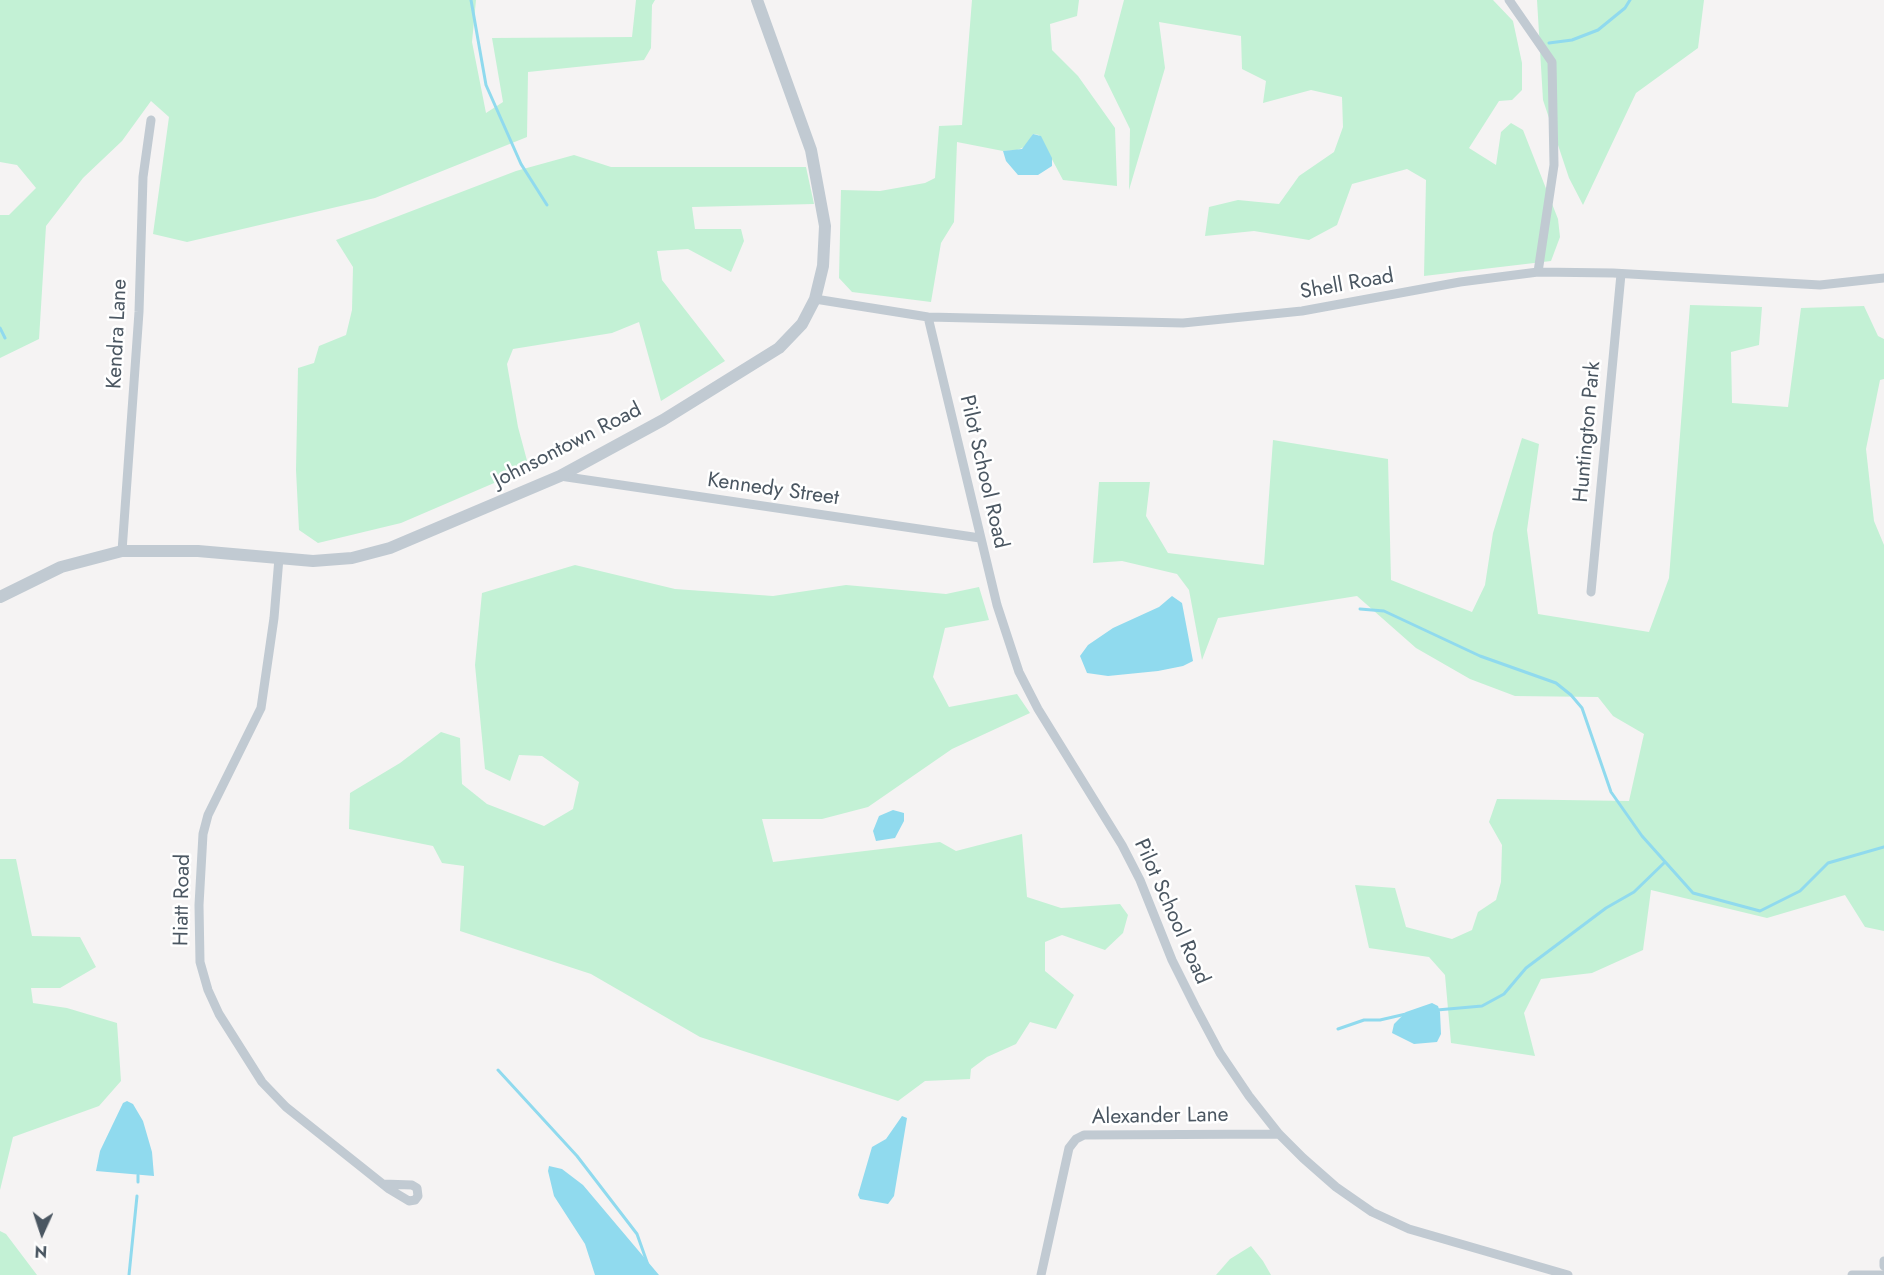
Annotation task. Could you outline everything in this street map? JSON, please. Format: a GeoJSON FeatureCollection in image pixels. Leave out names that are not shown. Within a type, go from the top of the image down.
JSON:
{"type":"FeatureCollection","features":[{"type":"Feature","properties":{"kind":"street","name":"Johnsontown Road"},"geometry":{"type":"LineString","coordinates":[[0,597],[61,567],[122,551],[179,550],[333,560],[390,548],[560,476],[663,420],[779,348],[802,324],[815,299],[823,266],[825,226],[820,190],[799,112],[757,0]]}},
{"type":"Feature","properties":{"kind":"street"},"geometry":{"type":"LineString","coordinates":[[1509,0],[1552,62],[1554,165],[1538,272]]}},
{"type":"Feature","properties":{"kind":"street","name":"Kendra Lane"},"geometry":{"type":"LineString","coordinates":[[122,551],[139,312],[143,177],[151,120]]}},
{"type":"Feature","properties":{"kind":"street","name":"Shell Road"},"geometry":{"type":"LineString","coordinates":[[815,299],[928,317],[1183,323],[1302,311],[1460,282],[1538,272],[1622,274],[1820,285],[1884,278]]}},
{"type":"Feature","properties":{"kind":"street","name":"Huntington Park"},"geometry":{"type":"LineString","coordinates":[[1592,592],[1622,274]]}},
{"type":"Feature","properties":{"kind":"street","name":"Pilot School Road"},"geometry":{"type":"LineString","coordinates":[[928,317],[997,605],[1019,672],[1038,710],[1122,845],[1140,880],[1172,960],[1215,1044],[1249,1096],[1279,1134],[1336,1187],[1372,1212],[1409,1229],[1568,1275]]}},
{"type":"Feature","properties":{"kind":"street","name":"Kennedy Street"},"geometry":{"type":"LineString","coordinates":[[560,476],[980,538]]}},
{"type":"Feature","properties":{"kind":"street","name":"Hiatt Road"},"geometry":{"type":"LineString","coordinates":[[279,558],[274,618],[261,708],[208,815],[203,834],[199,898],[200,962],[208,990],[219,1014],[262,1082],[286,1107],[383,1185]]}},
{"type":"Feature","properties":{"kind":"street","name":"Alexander Lane"},"geometry":{"type":"LineString","coordinates":[[1041,1275],[1069,1148],[1076,1139],[1084,1135],[1279,1134]]}},
{"type":"Feature","properties":{"kind":"street"},"geometry":{"type":"LineString","coordinates":[[1884,1261],[1884,1266]]}},
{"type":"Feature","properties":{"kind":"street"},"geometry":{"type":"LineString","coordinates":[[1852,1275],[1884,1275]]}},
{"type":"Feature","properties":{"kind":"green space"},"geometry":{"type":"Polygon","coordinates":[[[0,0],[476,0],[472,42],[486,113],[503,102],[492,38],[632,37],[636,0],[655,0],[652,5],[651,48],[644,60],[528,72],[527,137],[375,198],[187,242],[153,234],[169,117],[151,101],[122,141],[83,178],[46,226],[39,339],[0,358],[0,215],[9,215],[36,188],[17,165],[0,162],[0,0]]]}},
{"type":"Feature","properties":{"kind":"green space"},"geometry":{"type":"Polygon","coordinates":[[[972,0],[1079,0],[1077,16],[1050,24],[1052,50],[1078,76],[1115,128],[1117,186],[1063,180],[1039,135],[1033,134],[1027,146],[1017,150],[1003,151],[957,142],[954,222],[941,243],[931,302],[852,292],[839,278],[841,190],[880,191],[925,183],[935,178],[939,126],[962,125],[972,0]]]}},
{"type":"Feature","properties":{"kind":"green space"},"geometry":{"type":"Polygon","coordinates":[[[1124,0],[1493,0],[1513,21],[1522,63],[1522,90],[1512,100],[1499,101],[1469,148],[1496,165],[1501,132],[1511,123],[1523,130],[1558,219],[1560,237],[1551,261],[1424,276],[1426,180],[1407,169],[1352,184],[1337,225],[1309,240],[1254,231],[1205,236],[1209,207],[1238,200],[1279,204],[1299,176],[1334,152],[1343,127],[1342,97],[1311,90],[1263,103],[1266,81],[1242,69],[1241,36],[1159,22],[1165,68],[1129,190],[1130,129],[1104,76],[1124,0]]]}},
{"type":"Feature","properties":{"kind":"green space"},"geometry":{"type":"Polygon","coordinates":[[[1537,0],[1704,0],[1698,48],[1636,93],[1583,205],[1569,178],[1543,100],[1537,0]]]}},
{"type":"Feature","properties":{"kind":"green space"},"geometry":{"type":"Polygon","coordinates":[[[574,155],[611,167],[806,167],[814,204],[692,207],[695,229],[741,229],[744,241],[731,272],[688,249],[657,251],[662,280],[725,361],[661,401],[639,322],[612,333],[513,349],[507,364],[518,427],[529,468],[401,523],[318,543],[299,530],[296,470],[298,368],[314,363],[319,346],[346,335],[352,310],[353,267],[336,240],[516,171],[574,155]]]}},
{"type":"Feature","properties":{"kind":"green space"},"geometry":{"type":"Polygon","coordinates":[[[1690,305],[1762,307],[1759,345],[1731,352],[1732,403],[1788,407],[1801,308],[1864,306],[1878,336],[1884,339],[1884,379],[1880,380],[1866,449],[1874,521],[1884,545],[1884,931],[1865,927],[1845,895],[1767,918],[1651,890],[1643,950],[1592,973],[1541,979],[1524,1013],[1535,1056],[1451,1043],[1445,975],[1429,957],[1369,948],[1355,885],[1395,888],[1406,927],[1452,939],[1472,930],[1478,912],[1496,900],[1501,882],[1502,845],[1489,822],[1497,799],[1629,801],[1644,734],[1613,716],[1598,697],[1515,696],[1470,679],[1416,648],[1357,596],[1218,618],[1202,660],[1189,590],[1177,574],[1122,561],[1093,563],[1099,482],[1150,482],[1146,516],[1168,553],[1264,565],[1273,440],[1388,459],[1391,580],[1472,612],[1485,585],[1493,533],[1522,438],[1539,444],[1527,530],[1538,614],[1649,632],[1669,578],[1690,305]]]}},
{"type":"Feature","properties":{"kind":"green space"},"geometry":{"type":"Polygon","coordinates":[[[575,565],[675,589],[773,596],[846,585],[946,594],[979,587],[989,620],[945,628],[933,677],[949,707],[1017,694],[1030,713],[952,749],[868,807],[822,819],[762,819],[773,862],[940,842],[956,851],[1022,834],[1027,897],[1061,908],[1120,904],[1128,915],[1123,933],[1105,950],[1062,935],[1045,942],[1045,971],[1074,995],[1056,1029],[1030,1022],[1016,1044],[987,1057],[971,1069],[970,1079],[925,1081],[898,1101],[700,1037],[591,974],[460,931],[464,866],[442,863],[433,846],[349,829],[350,793],[400,763],[441,732],[460,738],[462,784],[487,804],[544,826],[573,809],[579,782],[542,756],[519,755],[510,781],[485,769],[475,665],[482,593],[575,565]]]}},
{"type":"Feature","properties":{"kind":"green space"},"geometry":{"type":"Polygon","coordinates":[[[0,859],[16,859],[32,936],[80,937],[96,967],[60,988],[31,988],[33,1003],[67,1008],[117,1023],[121,1081],[99,1106],[13,1137],[0,1190],[0,859]]]}},
{"type":"Feature","properties":{"kind":"green space"},"geometry":{"type":"Polygon","coordinates":[[[0,1231],[6,1234],[37,1275],[0,1275],[0,1231]]]}},
{"type":"Feature","properties":{"kind":"green space"},"geometry":{"type":"Polygon","coordinates":[[[1251,1246],[1271,1275],[1216,1275],[1230,1259],[1251,1246]]]}},
{"type":"Feature","properties":{"kind":"water"},"geometry":{"type":"Polygon","coordinates":[[[1033,134],[1041,136],[1052,158],[1052,166],[1038,175],[1018,175],[1006,161],[1003,151],[1022,149],[1033,134]]]}},
{"type":"Feature","properties":{"kind":"water"},"geometry":{"type":"Polygon","coordinates":[[[1172,596],[1182,603],[1193,661],[1183,666],[1158,671],[1108,676],[1087,673],[1080,656],[1088,645],[1113,628],[1159,607],[1172,596]]]}},
{"type":"Feature","properties":{"kind":"water"},"geometry":{"type":"Polygon","coordinates":[[[893,810],[904,813],[904,821],[895,838],[876,841],[873,831],[879,816],[893,810]]]}},
{"type":"Feature","properties":{"kind":"water"},"geometry":{"type":"Polygon","coordinates":[[[1432,1003],[1438,1006],[1440,1012],[1441,1034],[1437,1042],[1414,1044],[1392,1033],[1394,1024],[1406,1012],[1432,1003]]]}},
{"type":"Feature","properties":{"kind":"water"},"geometry":{"type":"Polygon","coordinates":[[[127,1101],[133,1104],[143,1121],[152,1152],[154,1176],[96,1171],[100,1151],[123,1103],[127,1101]]]}},
{"type":"Feature","properties":{"kind":"water"},"geometry":{"type":"Polygon","coordinates":[[[902,1116],[907,1118],[894,1196],[888,1204],[860,1199],[858,1195],[872,1147],[886,1139],[902,1116]]]}},
{"type":"Feature","properties":{"kind":"water"},"geometry":{"type":"Polygon","coordinates":[[[549,1166],[562,1169],[583,1185],[659,1275],[595,1275],[585,1244],[554,1196],[548,1171],[549,1166]]]}},
{"type":"Feature","properties":{"kind":"waterway"},"geometry":{"type":"LineString","coordinates":[[471,0],[486,85],[521,164],[547,205]]}},
{"type":"Feature","properties":{"kind":"waterway"},"geometry":{"type":"LineString","coordinates":[[1549,43],[1572,40],[1598,30],[1625,8],[1630,0]]}},
{"type":"Feature","properties":{"kind":"waterway"},"geometry":{"type":"LineString","coordinates":[[0,328],[5,338]]}},
{"type":"Feature","properties":{"kind":"waterway"},"geometry":{"type":"LineString","coordinates":[[1360,609],[1384,611],[1480,656],[1556,683],[1571,695],[1582,708],[1611,792],[1642,836],[1693,893],[1760,911],[1800,891],[1828,863],[1884,847]]}},
{"type":"Feature","properties":{"kind":"waterway"},"geometry":{"type":"LineString","coordinates":[[1437,1010],[1482,1006],[1504,994],[1526,968],[1606,908],[1634,892],[1665,862]]}},
{"type":"Feature","properties":{"kind":"waterway"},"geometry":{"type":"LineString","coordinates":[[1338,1029],[1364,1020],[1380,1020],[1406,1014]]}},
{"type":"Feature","properties":{"kind":"waterway"},"geometry":{"type":"LineString","coordinates":[[498,1070],[577,1156],[637,1234],[648,1265]]}},
{"type":"Feature","properties":{"kind":"waterway"},"geometry":{"type":"LineString","coordinates":[[138,1175],[138,1182]]}},
{"type":"Feature","properties":{"kind":"waterway"},"geometry":{"type":"LineString","coordinates":[[129,1275],[137,1196]]}}]}
